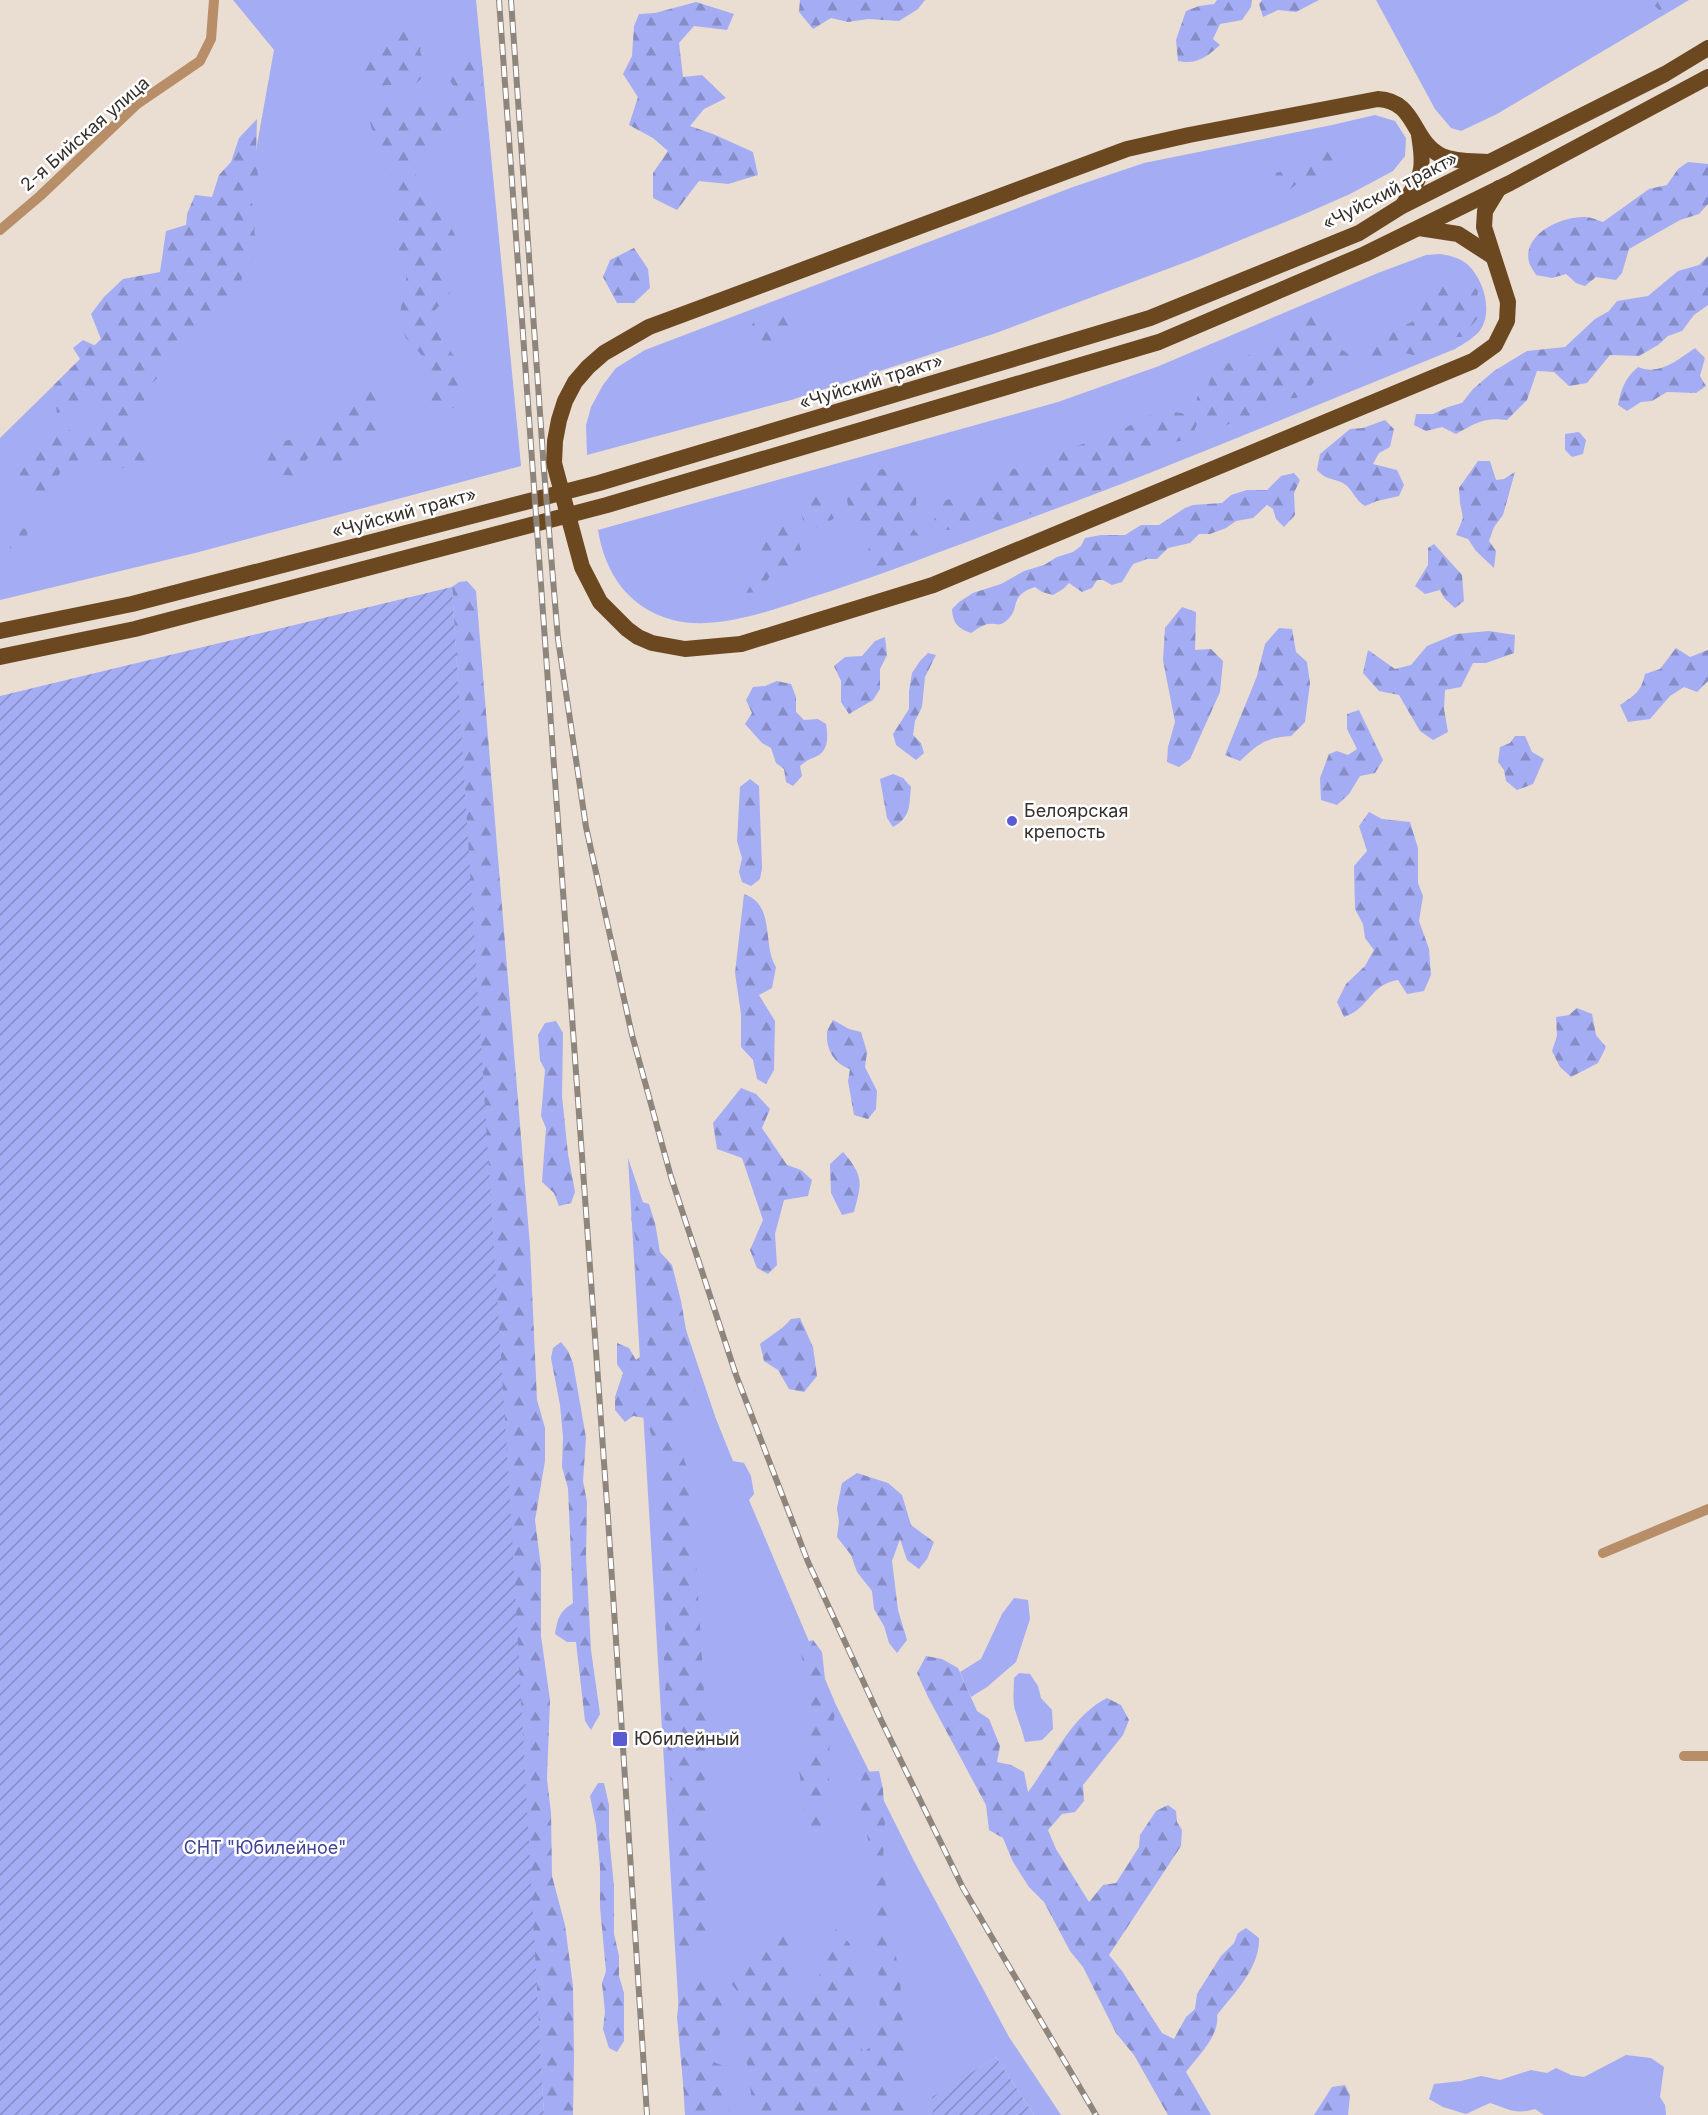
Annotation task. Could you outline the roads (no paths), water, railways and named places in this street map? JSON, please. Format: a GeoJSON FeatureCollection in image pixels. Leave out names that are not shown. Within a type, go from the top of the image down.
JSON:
{"type":"FeatureCollection","features":[{"type":"Feature","properties":{"kind":"highway","name":"«Чуйский тракт»"},"geometry":{"type":"LineString","coordinates":[[0,631],[132,604],[599,483],[1150,318],[1359,233],[1402,206],[1665,74],[1708,48]]}},
{"type":"Feature","properties":{"kind":"highway"},"geometry":{"type":"LineString","coordinates":[[0,657],[135,628],[607,505],[1159,342],[1365,254],[1499,188],[1708,76]]}},
{"type":"Feature","properties":{"kind":"highway"},"geometry":{"type":"LineString","coordinates":[[1488,162],[1453,159],[1434,151],[1419,134],[1408,115],[1390,100],[1377,99],[1189,135],[1127,149],[649,327],[604,353],[588,366],[575,382],[565,401],[559,420],[554,463],[582,567],[592,589],[609,613],[638,637],[685,650],[741,644],[933,585],[1473,361],[1495,345],[1507,321],[1508,302],[1492,256],[1484,220],[1485,210],[1499,188]]}},
{"type":"Feature","properties":{"kind":"highway"},"geometry":{"type":"LineString","coordinates":[[1402,206],[1422,171],[1424,162],[1419,134]]}},
{"type":"Feature","properties":{"kind":"highway"},"geometry":{"type":"LineString","coordinates":[[1418,228],[1458,234],[1492,256]]}},
{"type":"Feature","properties":{"kind":"street","name":"2-я Бийская улица"},"geometry":{"type":"LineString","coordinates":[[0,230],[40,196],[137,104],[200,61],[211,39],[214,0]]}},
{"type":"Feature","properties":{"kind":"street"},"geometry":{"type":"LineString","coordinates":[[1603,1553],[1708,1509]]}},
{"type":"Feature","properties":{"kind":"street"},"geometry":{"type":"LineString","coordinates":[[1684,1756],[1708,1756]]}},
{"type":"Feature","properties":{"kind":"railway"},"geometry":{"type":"LineString","coordinates":[[499,0],[608,1518],[647,2115]]}},
{"type":"Feature","properties":{"kind":"railway"},"geometry":{"type":"LineString","coordinates":[[511,0],[558,639],[586,827],[632,1035],[671,1177],[736,1375],[808,1562],[882,1722],[963,1888],[1096,2115]]}},
{"type":"Feature","properties":{"kind":"place","name":"Белоярская крепость"},"geometry":{"type":"Point","coordinates":[1012,821]}},
{"type":"Feature","properties":{"kind":"place","name":"Юбилейный"},"geometry":{"type":"Point","coordinates":[620,1739]}},
{"type":"Feature","properties":{"kind":"park label","name":"СНТ \"Юбилейное\""},"geometry":{"type":"Point","coordinates":[265,1848]}}]}
